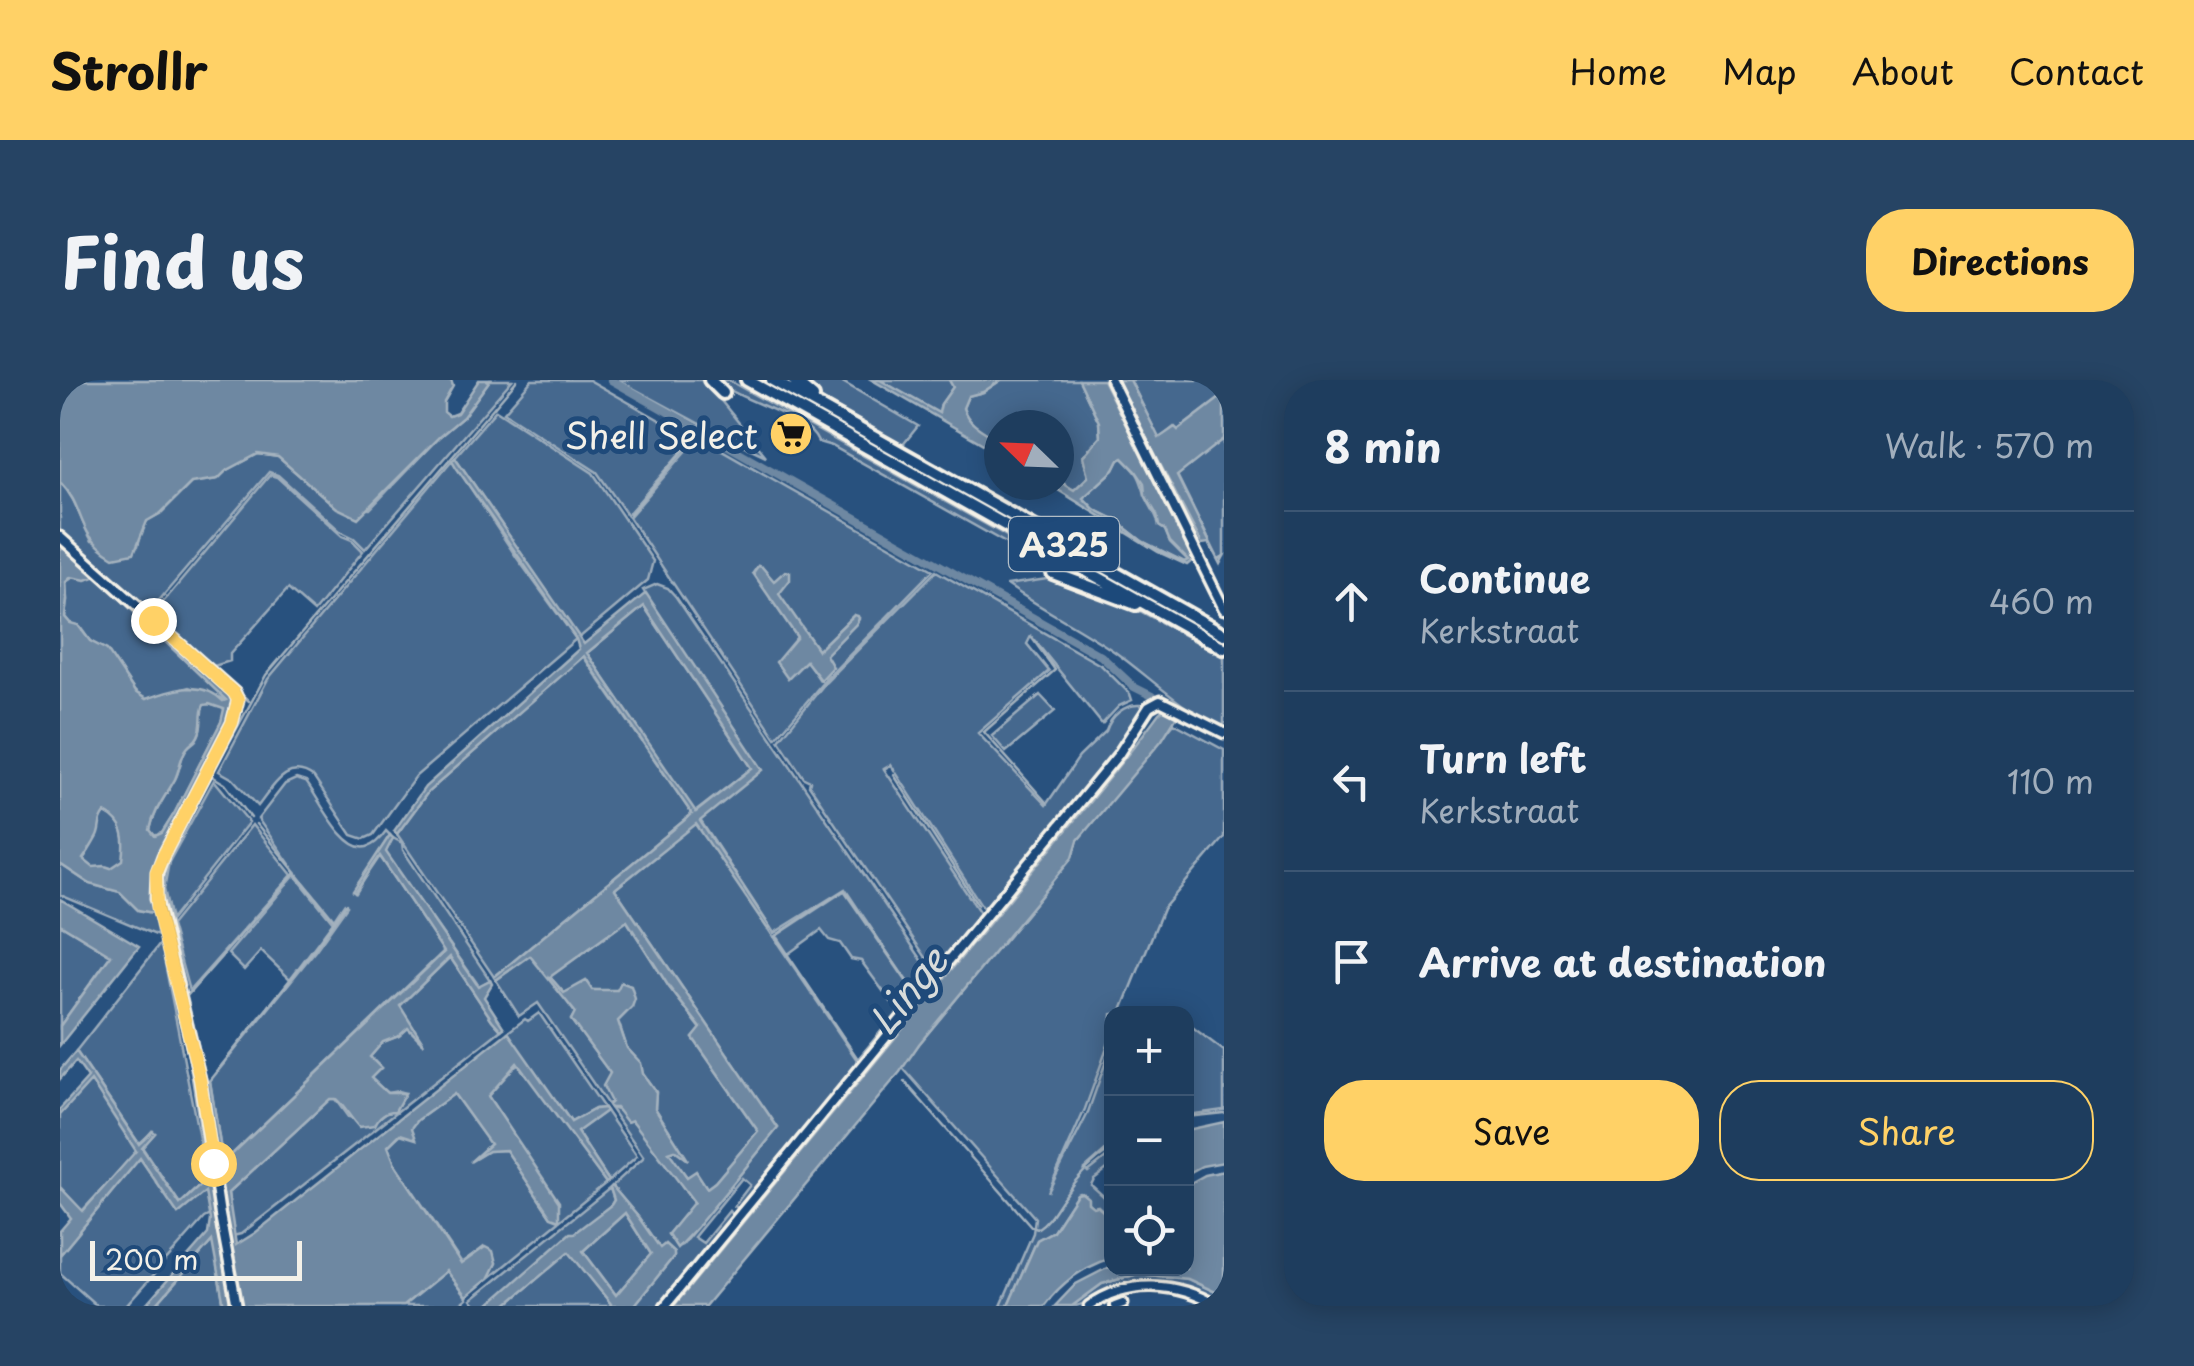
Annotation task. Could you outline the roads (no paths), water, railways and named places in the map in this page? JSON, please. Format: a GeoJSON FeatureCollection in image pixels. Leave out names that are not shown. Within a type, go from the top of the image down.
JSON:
{"type":"FeatureCollection","features":[{"type":"Feature","properties":{"kind":"highway"},"geometry":{"type":"LineString","coordinates":[[710,380],[723,393]]}},
{"type":"Feature","properties":{"kind":"highway","name":"A325"},"geometry":{"type":"LineString","coordinates":[[746,380],[1224,648]]}},
{"type":"Feature","properties":{"kind":"highway","name":"A325"},"geometry":{"type":"LineString","coordinates":[[772,380],[1224,634]]}},
{"type":"Feature","properties":{"kind":"highway"},"geometry":{"type":"LineString","coordinates":[[793,380],[833,414]]}},
{"type":"Feature","properties":{"kind":"highway"},"geometry":{"type":"LineString","coordinates":[[1053,573],[1154,609]]}},
{"type":"Feature","properties":{"kind":"street"},"geometry":{"type":"LineString","coordinates":[[1112,380],[1224,609]]}},
{"type":"Feature","properties":{"kind":"street"},"geometry":{"type":"LineString","coordinates":[[60,538],[238,700],[232,723],[163,856],[155,885],[200,1079],[237,1306]]}},
{"type":"Feature","properties":{"kind":"street"},"geometry":{"type":"LineString","coordinates":[[664,1306],[1118,755],[1149,706],[1160,701],[1224,733]]}},
{"type":"Feature","properties":{"kind":"street"},"geometry":{"type":"LineString","coordinates":[[1089,1306],[1114,1292],[1150,1286],[1182,1290],[1218,1306]]}},
{"type":"Feature","properties":{"kind":"waterway"},"geometry":{"type":"LineString","coordinates":[[217,765],[266,675],[517,380]]}},
{"type":"Feature","properties":{"kind":"waterway"},"geometry":{"type":"LineString","coordinates":[[611,380],[1101,656],[1134,687],[1152,696]]}},
{"type":"Feature","properties":{"kind":"waterway"},"geometry":{"type":"LineString","coordinates":[[630,514],[701,430]]}},
{"type":"Feature","properties":{"kind":"waterway"},"geometry":{"type":"LineString","coordinates":[[60,531],[249,701]]}},
{"type":"Feature","properties":{"kind":"waterway"},"geometry":{"type":"LineString","coordinates":[[1032,638],[1055,670],[984,732],[1046,802]]}},
{"type":"Feature","properties":{"kind":"waterway"},"geometry":{"type":"LineString","coordinates":[[894,775],[978,905]]}},
{"type":"Feature","properties":{"kind":"waterway"},"geometry":{"type":"LineString","coordinates":[[207,1082],[161,886],[170,854],[212,776],[225,784],[251,818]]}},
{"type":"Feature","properties":{"kind":"waterway"},"geometry":{"type":"LineString","coordinates":[[256,824],[334,920]]}},
{"type":"Feature","properties":{"kind":"waterway"},"geometry":{"type":"LineString","coordinates":[[187,996],[295,873]]}},
{"type":"Feature","properties":{"kind":"waterway","name":"Linge"},"geometry":{"type":"LineString","coordinates":[[882,1030],[858,1059],[775,936],[844,890],[909,984]]}},
{"type":"Feature","properties":{"kind":"waterway"},"geometry":{"type":"LineString","coordinates":[[209,1081],[346,904]]}},
{"type":"Feature","properties":{"kind":"waterway"},"geometry":{"type":"LineString","coordinates":[[162,943],[190,1065],[208,1180]]}},
{"type":"Feature","properties":{"kind":"waterway"},"geometry":{"type":"LineString","coordinates":[[905,1082],[1031,1226],[1042,1225],[1079,1176],[1104,1155]]}},
{"type":"Feature","properties":{"kind":"waterway"},"geometry":{"type":"LineString","coordinates":[[1194,1116],[1224,1113]]}},
{"type":"Feature","properties":{"kind":"place","name":"Shell Select"},"geometry":{"type":"Point","coordinates":[791,434]}}]}
